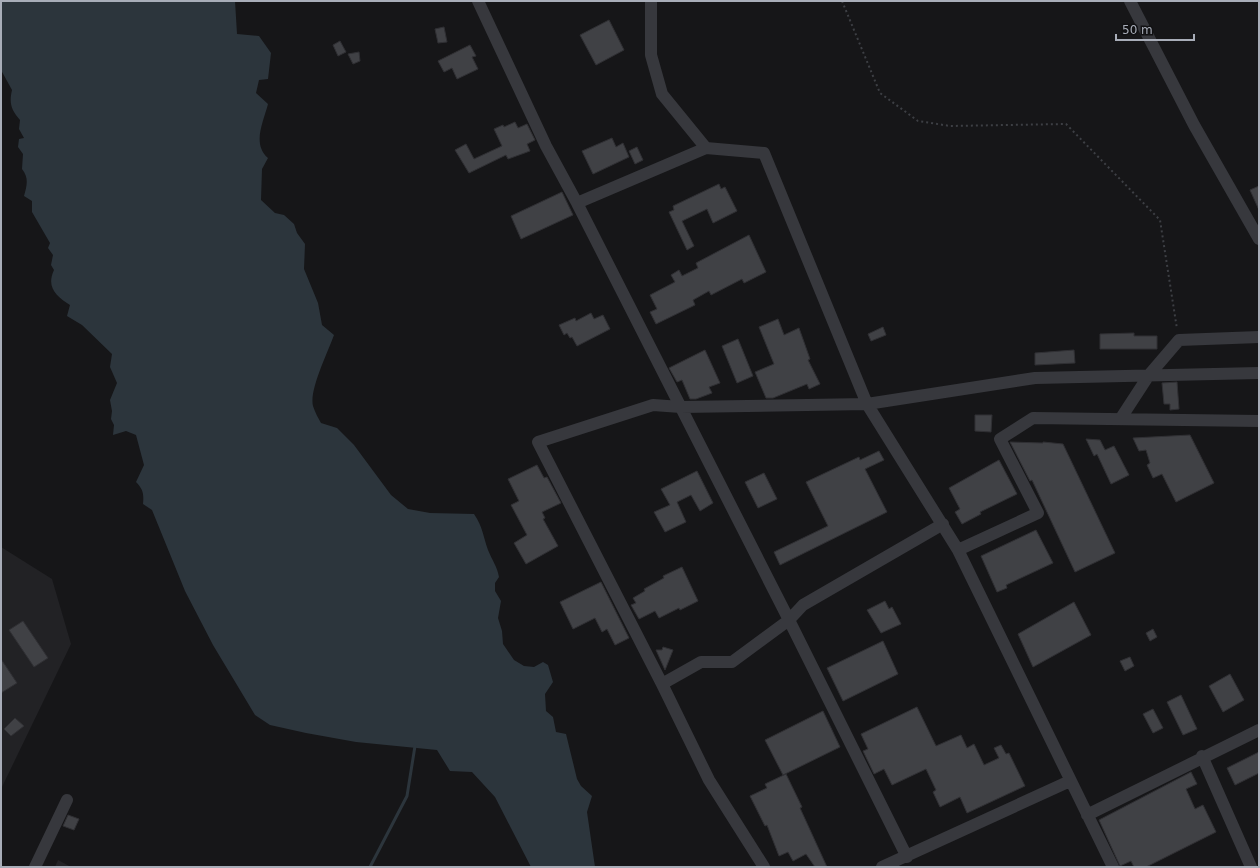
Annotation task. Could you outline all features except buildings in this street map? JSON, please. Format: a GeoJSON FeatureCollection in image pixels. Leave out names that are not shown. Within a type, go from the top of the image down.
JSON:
{"type":"FeatureCollection","features":[{"type":"Feature","properties":{"kind":"street"},"geometry":{"type":"LineString","coordinates":[[478,1],[546,146],[577,203],[681,407],[907,857]]}},
{"type":"Feature","properties":{"kind":"street"},"geometry":{"type":"LineString","coordinates":[[651,1],[651,55],[662,94],[706,148]]}},
{"type":"Feature","properties":{"kind":"street"},"geometry":{"type":"LineString","coordinates":[[1130,1],[1194,125],[1259,239]]}},
{"type":"Feature","properties":{"kind":"street"},"geometry":{"type":"LineString","coordinates":[[577,203],[706,148],[764,153],[867,404],[958,550],[1038,710],[1070,781],[1113,867]]}},
{"type":"Feature","properties":{"kind":"street"},"geometry":{"type":"LineString","coordinates":[[1121,418],[1149,375],[1179,340],[1259,337]]}},
{"type":"Feature","properties":{"kind":"street"},"geometry":{"type":"LineString","coordinates":[[764,867],[709,780],[662,684],[538,442],[653,405],[681,407],[867,404],[1035,378],[1259,373]]}},
{"type":"Feature","properties":{"kind":"street"},"geometry":{"type":"LineString","coordinates":[[958,550],[1038,512],[1000,440],[1033,418],[1259,421]]}},
{"type":"Feature","properties":{"kind":"street"},"geometry":{"type":"LineString","coordinates":[[662,684],[701,662],[732,662],[789,620],[803,605],[943,524]]}},
{"type":"Feature","properties":{"kind":"street"},"geometry":{"type":"LineString","coordinates":[[1088,815],[1202,756],[1238,741],[1259,730]]}},
{"type":"Feature","properties":{"kind":"street"},"geometry":{"type":"LineString","coordinates":[[1202,756],[1251,867]]}},
{"type":"Feature","properties":{"kind":"street"},"geometry":{"type":"LineString","coordinates":[[882,867],[907,857],[1070,781]]}},
{"type":"Feature","properties":{"kind":"street"},"geometry":{"type":"LineString","coordinates":[[35,867],[67,800]]}},
{"type":"Feature","properties":{"kind":"path"},"geometry":{"type":"LineString","coordinates":[[842,1],[880,92],[918,121],[950,126],[1066,124],[1160,220],[1179,340]]}},
{"type":"Feature","properties":{"kind":"shaded area"},"geometry":{"type":"Polygon","coordinates":[[[1,1],[235,1],[237,34],[259,36],[271,53],[268,79],[259,80],[256,93],[268,104],[260,133],[261,146],[263,152],[268,158],[262,169],[261,200],[275,213],[284,215],[294,224],[297,233],[305,244],[304,269],[318,303],[322,325],[334,335],[316,381],[313,406],[321,423],[337,428],[354,445],[391,495],[408,509],[430,513],[474,514],[481,527],[488,550],[499,577],[495,583],[495,591],[501,601],[498,618],[502,631],[503,644],[514,660],[524,666],[534,667],[543,662],[548,665],[553,682],[545,694],[546,711],[553,717],[556,732],[566,734],[577,779],[581,786],[592,796],[587,812],[595,867],[531,867],[495,797],[472,772],[450,771],[437,750],[356,742],[306,733],[270,725],[255,715],[213,645],[185,591],[152,510],[143,504],[142,492],[136,482],[144,465],[136,435],[126,431],[113,435],[114,425],[111,419],[112,411],[110,400],[117,383],[110,367],[112,354],[82,325],[67,316],[70,305],[60,298],[52,286],[51,281],[54,270],[51,265],[53,255],[48,248],[50,243],[32,212],[32,201],[24,196],[27,185],[26,175],[22,169],[23,154],[18,147],[19,139],[24,138],[19,129],[20,120],[12,106],[12,90],[1,70],[1,1]]]}},
{"type":"Feature","properties":{"kind":"shaded area"},"geometry":{"type":"Polygon","coordinates":[[[1,547],[52,579],[71,644],[1,789],[1,547]]]}},
{"type":"Feature","properties":{"kind":"shaded area"},"geometry":{"type":"Polygon","coordinates":[[[58,860],[71,867],[55,867],[58,860]]]}},
{"type":"Feature","properties":{"kind":"waterway"},"geometry":{"type":"LineString","coordinates":[[370,867],[407,796],[415,746]]}}]}
